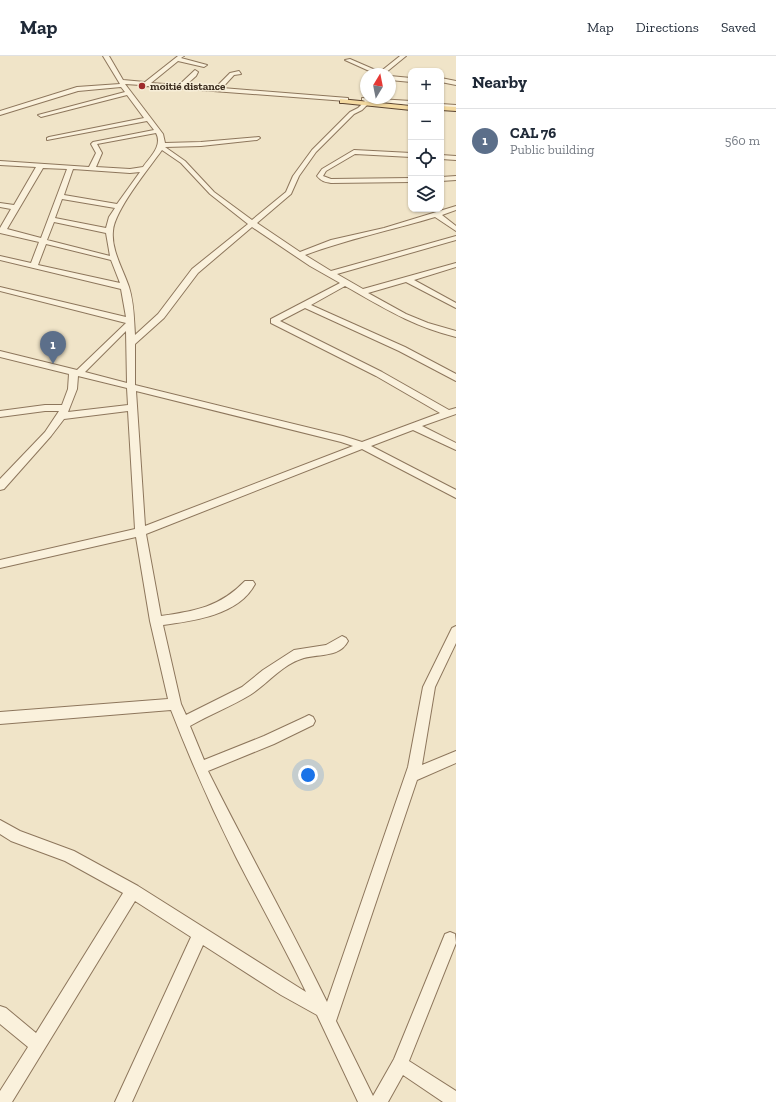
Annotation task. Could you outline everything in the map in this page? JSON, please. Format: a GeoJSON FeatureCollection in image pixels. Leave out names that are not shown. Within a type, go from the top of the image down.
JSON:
{"type":"FeatureCollection","features":[{"type":"Feature","properties":{"kind":"main road"},"geometry":{"type":"LineString","coordinates":[[344,100],[360,101]]}},
{"type":"Feature","properties":{"kind":"main road"},"geometry":{"type":"LineString","coordinates":[[392,104],[408,106]]}},
{"type":"Feature","properties":{"kind":"main road"},"geometry":{"type":"LineString","coordinates":[[444,109],[456,110]]}},
{"type":"Feature","properties":{"kind":"street"},"geometry":{"type":"LineString","coordinates":[[106,56],[148,119],[162,136],[162,146],[138,172],[113,218],[109,231],[114,259],[125,287],[130,322],[132,344],[130,386],[133,407],[140,532],[156,621],[175,704],[200,768],[241,852],[327,1014],[368,1102]]}},
{"type":"Feature","properties":{"kind":"street"},"geometry":{"type":"LineString","coordinates":[[353,56],[348,60],[366,68]]}},
{"type":"Feature","properties":{"kind":"street"},"geometry":{"type":"LineString","coordinates":[[390,68],[403,56]]}},
{"type":"Feature","properties":{"kind":"street"},"geometry":{"type":"LineString","coordinates":[[0,113],[77,89],[128,89],[146,84],[179,58],[204,65]]}},
{"type":"Feature","properties":{"kind":"street"},"geometry":{"type":"LineString","coordinates":[[180,87],[194,75],[195,72]]}},
{"type":"Feature","properties":{"kind":"street"},"geometry":{"type":"LineString","coordinates":[[218,89],[232,74],[239,73]]}},
{"type":"Feature","properties":{"kind":"street"},"geometry":{"type":"LineString","coordinates":[[396,79],[408,80]]}},
{"type":"Feature","properties":{"kind":"street"},"geometry":{"type":"LineString","coordinates":[[444,81],[456,83]]}},
{"type":"Feature","properties":{"kind":"street"},"geometry":{"type":"LineString","coordinates":[[41,115],[146,84],[344,100]]}},
{"type":"Feature","properties":{"kind":"street"},"geometry":{"type":"LineString","coordinates":[[132,344],[161,316],[195,271],[289,193],[296,176],[314,151],[361,104]]}},
{"type":"Feature","properties":{"kind":"street"},"geometry":{"type":"LineString","coordinates":[[49,139],[148,119]]}},
{"type":"Feature","properties":{"kind":"street"},"geometry":{"type":"LineString","coordinates":[[92,168],[99,153],[94,144],[95,143],[158,131]]}},
{"type":"Feature","properties":{"kind":"street"},"geometry":{"type":"LineString","coordinates":[[162,146],[201,144],[258,138]]}},
{"type":"Feature","properties":{"kind":"street"},"geometry":{"type":"LineString","coordinates":[[162,146],[179,158],[212,193],[252,223],[299,255],[345,283],[415,321],[454,333]]}},
{"type":"Feature","properties":{"kind":"street"},"geometry":{"type":"LineString","coordinates":[[408,155],[354,152],[324,170],[320,176],[326,180],[340,181],[408,180]]}},
{"type":"Feature","properties":{"kind":"street"},"geometry":{"type":"LineString","coordinates":[[444,157],[456,158]]}},
{"type":"Feature","properties":{"kind":"street"},"geometry":{"type":"LineString","coordinates":[[1,164],[41,165],[138,172]]}},
{"type":"Feature","properties":{"kind":"street"},"geometry":{"type":"LineString","coordinates":[[41,165],[16,208],[1,230],[114,259]]}},
{"type":"Feature","properties":{"kind":"street"},"geometry":{"type":"LineString","coordinates":[[34,265],[42,240],[52,220],[59,196],[71,168]]}},
{"type":"Feature","properties":{"kind":"street"},"geometry":{"type":"LineString","coordinates":[[444,179],[456,178]]}},
{"type":"Feature","properties":{"kind":"street"},"geometry":{"type":"LineString","coordinates":[[59,196],[120,207]]}},
{"type":"Feature","properties":{"kind":"street"},"geometry":{"type":"LineString","coordinates":[[0,205],[16,208]]}},
{"type":"Feature","properties":{"kind":"street"},"geometry":{"type":"LineString","coordinates":[[299,255],[334,242],[386,230],[456,208]]}},
{"type":"Feature","properties":{"kind":"street"},"geometry":{"type":"LineString","coordinates":[[436,214],[456,229]]}},
{"type":"Feature","properties":{"kind":"street"},"geometry":{"type":"LineString","coordinates":[[52,220],[109,231]]}},
{"type":"Feature","properties":{"kind":"street"},"geometry":{"type":"LineString","coordinates":[[243,230],[260,228]]}},
{"type":"Feature","properties":{"kind":"street"},"geometry":{"type":"LineString","coordinates":[[330,274],[456,238]]}},
{"type":"Feature","properties":{"kind":"street"},"geometry":{"type":"LineString","coordinates":[[0,258],[125,287]]}},
{"type":"Feature","properties":{"kind":"street"},"geometry":{"type":"LineString","coordinates":[[362,292],[456,265]]}},
{"type":"Feature","properties":{"kind":"street"},"geometry":{"type":"LineString","coordinates":[[407,279],[456,306]]}},
{"type":"Feature","properties":{"kind":"street"},"geometry":{"type":"LineString","coordinates":[[345,283],[274,321],[452,412]]}},
{"type":"Feature","properties":{"kind":"street"},"geometry":{"type":"LineString","coordinates":[[0,289],[130,322]]}},
{"type":"Feature","properties":{"kind":"street"},"geometry":{"type":"LineString","coordinates":[[305,305],[402,349],[456,378]]}},
{"type":"Feature","properties":{"kind":"street"},"geometry":{"type":"LineString","coordinates":[[0,486],[44,440],[60,417],[74,385],[76,372],[130,322]]}},
{"type":"Feature","properties":{"kind":"street"},"geometry":{"type":"LineString","coordinates":[[111,340],[132,344]]}},
{"type":"Feature","properties":{"kind":"street"},"geometry":{"type":"LineString","coordinates":[[0,354],[322,432],[363,446],[456,494]]}},
{"type":"Feature","properties":{"kind":"street"},"geometry":{"type":"LineString","coordinates":[[60,417],[72,413],[103,413],[133,407]]}},
{"type":"Feature","properties":{"kind":"street"},"geometry":{"type":"LineString","coordinates":[[0,414],[45,408],[65,408]]}},
{"type":"Feature","properties":{"kind":"street"},"geometry":{"type":"LineString","coordinates":[[0,564],[140,532],[452,412]]}},
{"type":"Feature","properties":{"kind":"street"},"geometry":{"type":"LineString","coordinates":[[413,426],[456,447]]}},
{"type":"Feature","properties":{"kind":"street"},"geometry":{"type":"LineString","coordinates":[[156,621],[185,617],[218,606],[235,598],[249,584]]}},
{"type":"Feature","properties":{"kind":"street"},"geometry":{"type":"LineString","coordinates":[[327,1014],[412,776],[420,744],[429,687],[456,631]]}},
{"type":"Feature","properties":{"kind":"street"},"geometry":{"type":"LineString","coordinates":[[182,724],[208,709],[246,691],[267,674],[298,654],[328,650],[342,641]]}},
{"type":"Feature","properties":{"kind":"street"},"geometry":{"type":"LineString","coordinates":[[0,718],[175,704]]}},
{"type":"Feature","properties":{"kind":"street"},"geometry":{"type":"LineString","coordinates":[[200,768],[269,740],[309,721]]}},
{"type":"Feature","properties":{"kind":"street"},"geometry":{"type":"LineString","coordinates":[[412,776],[456,757]]}},
{"type":"Feature","properties":{"kind":"street"},"geometry":{"type":"LineString","coordinates":[[0,827],[16,836],[69,856],[133,891],[286,990],[327,1014]]}},
{"type":"Feature","properties":{"kind":"street"},"geometry":{"type":"LineString","coordinates":[[3,1102],[133,891]]}},
{"type":"Feature","properties":{"kind":"street"},"geometry":{"type":"LineString","coordinates":[[123,1102],[200,934]]}},
{"type":"Feature","properties":{"kind":"street"},"geometry":{"type":"LineString","coordinates":[[379,1102],[400,1064],[450,939]]}},
{"type":"Feature","properties":{"kind":"street"},"geometry":{"type":"LineString","coordinates":[[0,1014],[38,1046]]}},
{"type":"Feature","properties":{"kind":"street"},"geometry":{"type":"LineString","coordinates":[[400,1064],[456,1100]]}},
{"type":"Feature","properties":{"kind":"place","name":"moitié distance"},"geometry":{"type":"Point","coordinates":[142,86]}},
{"type":"Feature","properties":{"kind":"place","name":"CAL 76"},"geometry":{"type":"Point","coordinates":[53,364]}}]}
